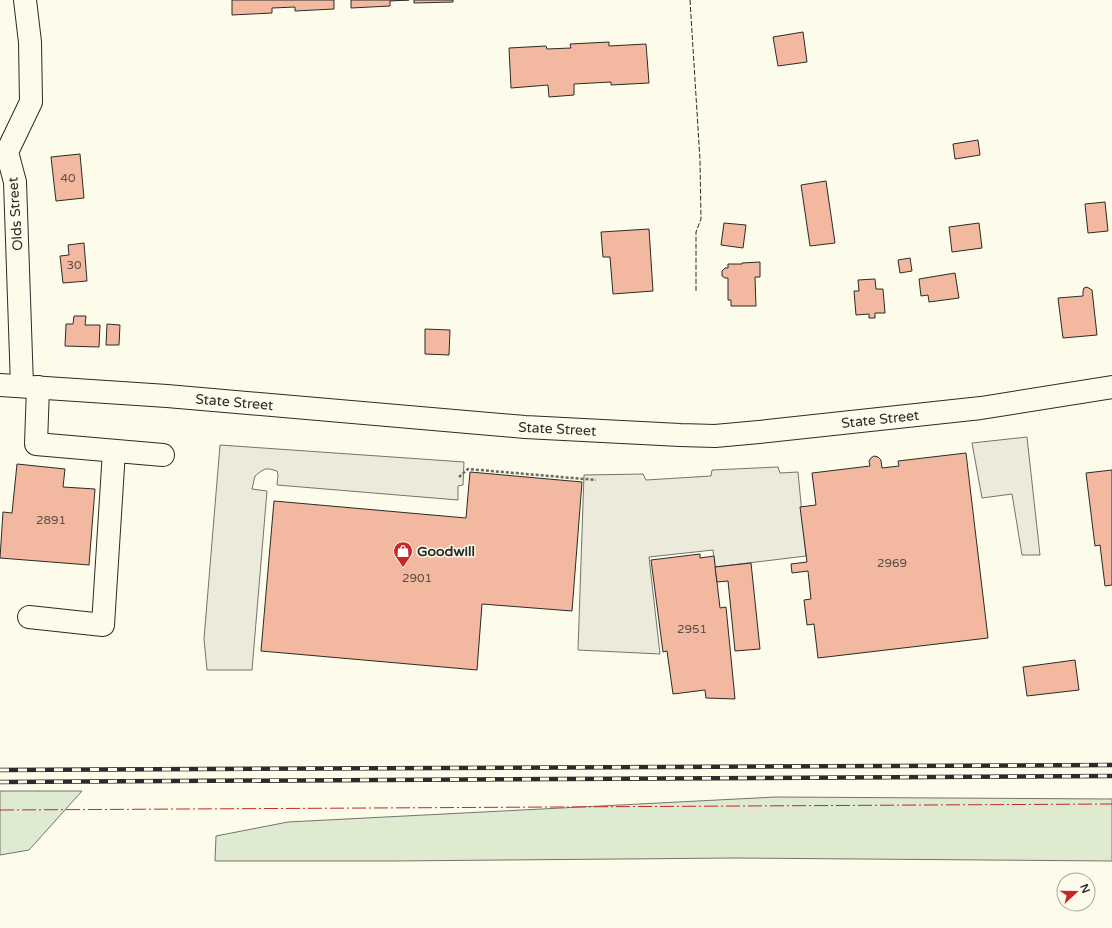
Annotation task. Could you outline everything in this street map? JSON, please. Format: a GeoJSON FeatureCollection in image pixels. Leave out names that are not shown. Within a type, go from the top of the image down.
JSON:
{"type":"FeatureCollection","features":[{"type":"Feature","properties":{"kind":"main road","name":"Olds Street"},"geometry":{"type":"LineString","coordinates":[[25,0],[30,42],[30,102],[3,151],[15,182],[30,387],[36,444],[114,451]]}},
{"type":"Feature","properties":{"kind":"main road","name":"State Street"},"geometry":{"type":"LineString","coordinates":[[0,385],[175,397],[525,427],[715,436],[981,408],[1112,387]]}},
{"type":"Feature","properties":{"kind":"main road"},"geometry":{"type":"LineString","coordinates":[[29,617],[103,625],[114,451],[163,455]]}},
{"type":"Feature","properties":{"kind":"path"},"geometry":{"type":"LineString","coordinates":[[459,477],[468,469],[596,480]]}},
{"type":"Feature","properties":{"kind":"green space"},"geometry":{"type":"Polygon","coordinates":[[[0,791],[82,791],[29,850],[0,855],[0,791]]]}},
{"type":"Feature","properties":{"kind":"green space"},"geometry":{"type":"Polygon","coordinates":[[[776,797],[1112,799],[1112,861],[734,858],[215,861],[216,836],[288,822],[776,797]]]}},
{"type":"Feature","properties":{"kind":"shaded area"},"geometry":{"type":"Polygon","coordinates":[[[1027,437],[1040,555],[1022,555],[1012,494],[982,498],[972,443],[1027,437]]]}},
{"type":"Feature","properties":{"kind":"shaded area"},"geometry":{"type":"Polygon","coordinates":[[[220,445],[464,462],[463,485],[458,486],[458,500],[277,485],[277,471],[265,469],[260,472],[255,476],[252,489],[267,491],[252,670],[207,670],[204,639],[220,445]]]}},
{"type":"Feature","properties":{"kind":"shaded area"},"geometry":{"type":"Polygon","coordinates":[[[778,467],[780,473],[798,472],[806,556],[715,567],[713,550],[649,557],[660,654],[578,650],[584,475],[643,474],[646,480],[711,476],[712,470],[778,467]]]}},
{"type":"Feature","properties":{"kind":"building"},"geometry":{"type":"Polygon","coordinates":[[[232,0],[334,0],[334,9],[295,11],[295,7],[272,8],[272,13],[232,15],[232,0]]]}},
{"type":"Feature","properties":{"kind":"building"},"geometry":{"type":"Polygon","coordinates":[[[351,0],[409,0],[390,1],[390,6],[351,8],[351,0]]]}},
{"type":"Feature","properties":{"kind":"building"},"geometry":{"type":"Polygon","coordinates":[[[414,0],[453,0],[453,2],[414,3],[414,0]]]}},
{"type":"Feature","properties":{"kind":"building"},"geometry":{"type":"Polygon","coordinates":[[[803,32],[807,62],[778,66],[773,37],[803,32]]]}},
{"type":"Feature","properties":{"kind":"building"},"geometry":{"type":"Polygon","coordinates":[[[609,42],[609,46],[646,44],[649,83],[611,85],[611,82],[574,84],[574,95],[549,97],[548,85],[511,88],[509,48],[546,46],[547,49],[571,48],[570,44],[609,42]]]}},
{"type":"Feature","properties":{"kind":"building"},"geometry":{"type":"Polygon","coordinates":[[[978,140],[980,155],[955,159],[953,144],[978,140]]]}},
{"type":"Feature","properties":{"kind":"building"},"geometry":{"type":"Polygon","coordinates":[[[80,154],[84,198],[56,201],[51,157],[80,154]]]}},
{"type":"Feature","properties":{"kind":"building"},"geometry":{"type":"Polygon","coordinates":[[[826,181],[835,243],[810,246],[801,185],[826,181]]]}},
{"type":"Feature","properties":{"kind":"building"},"geometry":{"type":"Polygon","coordinates":[[[1105,202],[1108,231],[1088,233],[1085,204],[1105,202]]]}},
{"type":"Feature","properties":{"kind":"building"},"geometry":{"type":"Polygon","coordinates":[[[724,223],[746,225],[743,248],[721,245],[724,223]]]}},
{"type":"Feature","properties":{"kind":"building"},"geometry":{"type":"Polygon","coordinates":[[[979,223],[982,248],[952,252],[949,227],[979,223]]]}},
{"type":"Feature","properties":{"kind":"building"},"geometry":{"type":"Polygon","coordinates":[[[649,229],[653,291],[613,294],[610,257],[603,257],[601,232],[649,229]]]}},
{"type":"Feature","properties":{"kind":"building"},"geometry":{"type":"Polygon","coordinates":[[[84,243],[87,281],[63,283],[60,256],[69,255],[68,245],[84,243]]]}},
{"type":"Feature","properties":{"kind":"building"},"geometry":{"type":"Polygon","coordinates":[[[910,258],[912,271],[900,273],[898,260],[910,258]]]}},
{"type":"Feature","properties":{"kind":"building"},"geometry":{"type":"Polygon","coordinates":[[[760,262],[760,277],[755,277],[756,306],[731,306],[731,300],[728,300],[728,278],[722,276],[722,271],[725,268],[728,268],[728,264],[760,262]]]}},
{"type":"Feature","properties":{"kind":"building"},"geometry":{"type":"Polygon","coordinates":[[[955,273],[959,298],[929,302],[928,295],[921,296],[919,279],[955,273]]]}},
{"type":"Feature","properties":{"kind":"building"},"geometry":{"type":"Polygon","coordinates":[[[875,279],[876,289],[883,289],[885,313],[875,313],[875,318],[869,318],[869,314],[856,315],[854,291],[859,291],[858,280],[875,279]]]}},
{"type":"Feature","properties":{"kind":"building"},"geometry":{"type":"Polygon","coordinates":[[[1087,287],[1092,290],[1097,335],[1063,338],[1058,298],[1083,296],[1084,288],[1087,287]]]}},
{"type":"Feature","properties":{"kind":"building"},"geometry":{"type":"Polygon","coordinates":[[[74,316],[86,316],[85,325],[100,325],[99,347],[65,346],[66,324],[73,324],[74,316]]]}},
{"type":"Feature","properties":{"kind":"building"},"geometry":{"type":"Polygon","coordinates":[[[107,324],[120,325],[119,345],[106,345],[107,324]]]}},
{"type":"Feature","properties":{"kind":"building"},"geometry":{"type":"Polygon","coordinates":[[[425,329],[450,330],[449,355],[425,354],[425,329]]]}},
{"type":"Feature","properties":{"kind":"building"},"geometry":{"type":"Polygon","coordinates":[[[966,453],[988,638],[818,658],[814,624],[807,625],[804,600],[811,599],[808,571],[792,573],[791,564],[807,562],[800,507],[816,505],[812,473],[870,466],[869,461],[874,456],[881,460],[882,468],[899,466],[898,461],[966,453]]]}},
{"type":"Feature","properties":{"kind":"building"},"geometry":{"type":"Polygon","coordinates":[[[17,464],[65,469],[63,487],[95,489],[89,565],[0,558],[3,512],[12,513],[17,464]]]}},
{"type":"Feature","properties":{"kind":"building"},"geometry":{"type":"Polygon","coordinates":[[[1112,470],[1112,585],[1105,586],[1100,545],[1095,546],[1086,473],[1112,470]]]}},
{"type":"Feature","properties":{"kind":"building"},"geometry":{"type":"Polygon","coordinates":[[[470,472],[582,482],[572,611],[482,604],[477,670],[261,651],[274,501],[466,518],[470,472]]]}},
{"type":"Feature","properties":{"kind":"building"},"geometry":{"type":"Polygon","coordinates":[[[700,554],[700,558],[714,556],[720,608],[726,607],[735,699],[706,698],[705,690],[673,694],[667,651],[663,652],[651,560],[700,554]]]}},
{"type":"Feature","properties":{"kind":"building"},"geometry":{"type":"Polygon","coordinates":[[[751,563],[760,649],[735,651],[728,581],[717,582],[715,567],[751,563]]]}},
{"type":"Feature","properties":{"kind":"building"},"geometry":{"type":"Polygon","coordinates":[[[1075,660],[1079,690],[1027,696],[1023,667],[1075,660]]]}},
{"type":"Feature","properties":{"kind":"railway"},"geometry":{"type":"LineString","coordinates":[[0,770],[1112,765]]}},
{"type":"Feature","properties":{"kind":"railway"},"geometry":{"type":"LineString","coordinates":[[0,782],[1112,776]]}},
{"type":"Feature","properties":{"kind":"fence"},"geometry":{"type":"LineString","coordinates":[[690,0],[700,160],[701,219],[696,232],[696,291]]}},
{"type":"Feature","properties":{"kind":"power"},"geometry":{"type":"LineString","coordinates":[[0,810],[1112,804]]}},
{"type":"Feature","properties":{"kind":"place","name":"Goodwill"},"geometry":{"type":"Point","coordinates":[403,568]}}]}
